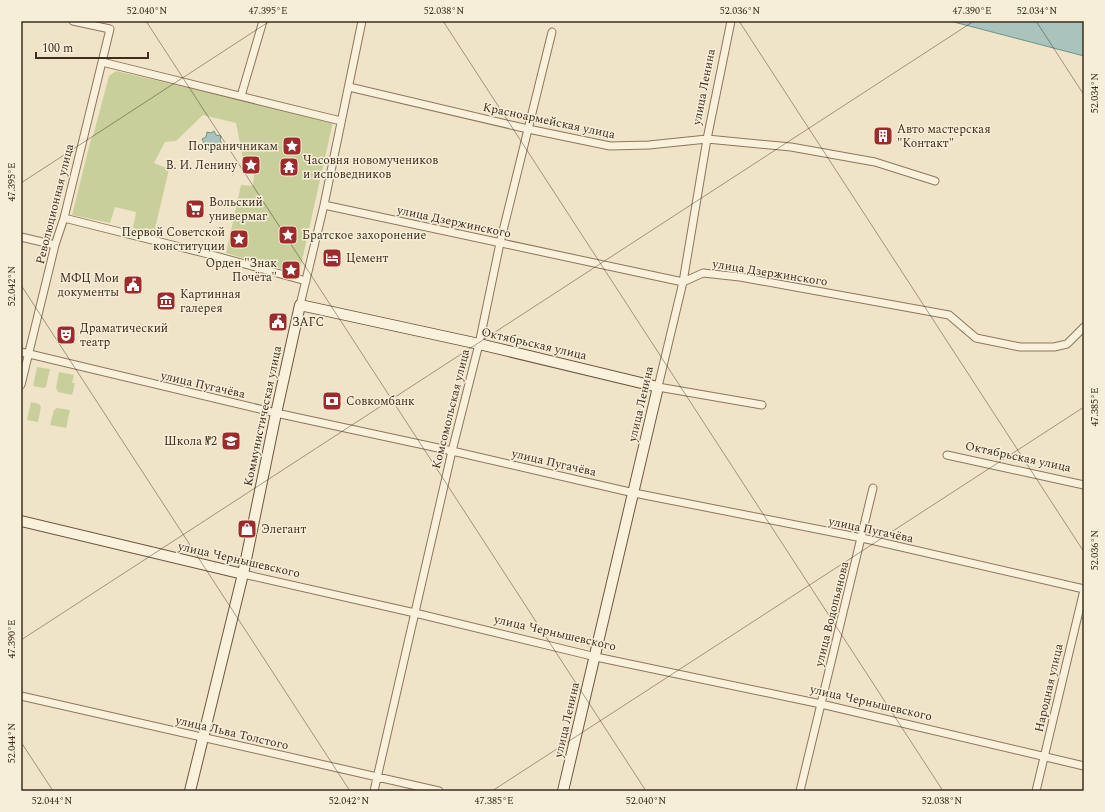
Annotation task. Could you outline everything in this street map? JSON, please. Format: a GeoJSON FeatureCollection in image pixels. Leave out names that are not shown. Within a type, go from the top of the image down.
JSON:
{"type":"FeatureCollection","features":[{"type":"Feature","properties":{"kind":"street","name":"Революционная улица"},"geometry":{"type":"LineString","coordinates":[[21,385],[55,245],[64,218],[110,29],[73,21]]}},
{"type":"Feature","properties":{"kind":"street"},"geometry":{"type":"LineString","coordinates":[[241,96],[263,21]]}},
{"type":"Feature","properties":{"kind":"street","name":"Коммунистическая улица"},"geometry":{"type":"LineString","coordinates":[[190,791],[243,574],[276,413],[324,205],[362,21]]}},
{"type":"Feature","properties":{"kind":"street","name":"улица Ленина"},"geometry":{"type":"LineString","coordinates":[[563,791],[596,657],[683,282],[707,139],[731,21]]}},
{"type":"Feature","properties":{"kind":"street","name":"Комсомольская улица"},"geometry":{"type":"LineString","coordinates":[[374,791],[500,243],[552,32]]}},
{"type":"Feature","properties":{"kind":"street"},"geometry":{"type":"LineString","coordinates":[[102,62],[341,121]]}},
{"type":"Feature","properties":{"kind":"street","name":"Красноармейская улица"},"geometry":{"type":"LineString","coordinates":[[349,87],[528,129],[610,146],[649,145],[707,139],[791,147],[867,160],[935,181]]}},
{"type":"Feature","properties":{"kind":"street","name":"улица Дзержинского"},"geometry":{"type":"LineString","coordinates":[[324,205],[683,282],[703,273],[740,277],[949,315],[976,338],[1020,347],[1054,347],[1067,344],[1084,328]]}},
{"type":"Feature","properties":{"kind":"street"},"geometry":{"type":"LineString","coordinates":[[64,218],[212,255],[306,281]]}},
{"type":"Feature","properties":{"kind":"street"},"geometry":{"type":"LineString","coordinates":[[21,237],[55,245]]}},
{"type":"Feature","properties":{"kind":"street","name":"Октябрьская улица"},"geometry":{"type":"LineString","coordinates":[[300,305],[478,344],[658,387],[762,405]]}},
{"type":"Feature","properties":{"kind":"street","name":"улица Пугачёва"},"geometry":{"type":"LineString","coordinates":[[21,352],[276,413],[634,492],[862,538],[1084,590]]}},
{"type":"Feature","properties":{"kind":"street","name":"Октябрьская улица"},"geometry":{"type":"LineString","coordinates":[[947,455],[1084,485]]}},
{"type":"Feature","properties":{"kind":"street","name":"улица Водопьянова"},"geometry":{"type":"LineString","coordinates":[[800,791],[873,488]]}},
{"type":"Feature","properties":{"kind":"street","name":"улица Чернышевского"},"geometry":{"type":"LineString","coordinates":[[21,521],[596,657],[821,704],[1084,766]]}},
{"type":"Feature","properties":{"kind":"street","name":"Народная улица"},"geometry":{"type":"LineString","coordinates":[[1036,791],[1084,590]]}},
{"type":"Feature","properties":{"kind":"street","name":"улица Льва Толстого"},"geometry":{"type":"LineString","coordinates":[[21,696],[439,791]]}},
{"type":"Feature","properties":{"kind":"green space"},"geometry":{"type":"Polygon","coordinates":[[[116,71],[333,122],[299,274],[226,253],[241,185],[253,186],[255,162],[243,159],[236,123],[203,115],[176,141],[165,142],[154,163],[169,169],[154,233],[133,228],[136,212],[115,207],[110,223],[72,215],[109,76],[116,71]]]}},
{"type":"Feature","properties":{"kind":"green space"},"geometry":{"type":"Polygon","coordinates":[[[37,367],[50,369],[46,387],[43,388],[33,386],[37,367]]]}},
{"type":"Feature","properties":{"kind":"green space"},"geometry":{"type":"Polygon","coordinates":[[[59,372],[74,375],[72,383],[75,383],[72,395],[58,392],[56,388],[59,372]]]}},
{"type":"Feature","properties":{"kind":"green space"},"geometry":{"type":"Polygon","coordinates":[[[31,402],[39,404],[41,407],[38,422],[27,420],[31,402]]]}},
{"type":"Feature","properties":{"kind":"green space"},"geometry":{"type":"Polygon","coordinates":[[[57,408],[70,410],[66,428],[50,425],[54,410],[57,408]]]}},
{"type":"Feature","properties":{"kind":"water"},"geometry":{"type":"Polygon","coordinates":[[[950,21],[1084,21],[1084,56],[950,21]]]}},
{"type":"Feature","properties":{"kind":"water"},"geometry":{"type":"Polygon","coordinates":[[[214,131],[216,135],[221,136],[220,140],[222,144],[218,146],[217,150],[213,149],[209,151],[207,148],[203,147],[204,143],[202,139],[206,137],[207,132],[211,133],[214,131]]]}},
{"type":"Feature","properties":{"kind":"place","name":"Авто мастерская \"Контакт\""},"geometry":{"type":"Point","coordinates":[883,136]}},
{"type":"Feature","properties":{"kind":"place","name":"Пограничникам"},"geometry":{"type":"Point","coordinates":[292,146]}},
{"type":"Feature","properties":{"kind":"place","name":"В. И. Ленину"},"geometry":{"type":"Point","coordinates":[251,165]}},
{"type":"Feature","properties":{"kind":"place","name":"Часовня новомучеников и исповедников"},"geometry":{"type":"Point","coordinates":[289,167]}},
{"type":"Feature","properties":{"kind":"place","name":"Вольский универмаг"},"geometry":{"type":"Point","coordinates":[195,209]}},
{"type":"Feature","properties":{"kind":"place","name":"Братское захоронение"},"geometry":{"type":"Point","coordinates":[288,235]}},
{"type":"Feature","properties":{"kind":"place","name":"Первой Советской конституции"},"geometry":{"type":"Point","coordinates":[239,239]}},
{"type":"Feature","properties":{"kind":"place","name":"Цемент"},"geometry":{"type":"Point","coordinates":[332,258]}},
{"type":"Feature","properties":{"kind":"place","name":"Орден \"Знак Почёта\""},"geometry":{"type":"Point","coordinates":[291,270]}},
{"type":"Feature","properties":{"kind":"place","name":"МФЦ Мои документы"},"geometry":{"type":"Point","coordinates":[133,285]}},
{"type":"Feature","properties":{"kind":"place","name":"Картинная галерея"},"geometry":{"type":"Point","coordinates":[166,301]}},
{"type":"Feature","properties":{"kind":"place","name":"ЗАГС"},"geometry":{"type":"Point","coordinates":[278,322]}},
{"type":"Feature","properties":{"kind":"place","name":"Драматический театр"},"geometry":{"type":"Point","coordinates":[66,335]}},
{"type":"Feature","properties":{"kind":"place","name":"Совкомбанк"},"geometry":{"type":"Point","coordinates":[332,401]}},
{"type":"Feature","properties":{"kind":"place","name":"Школа №2"},"geometry":{"type":"Point","coordinates":[231,441]}},
{"type":"Feature","properties":{"kind":"place","name":"Элегант"},"geometry":{"type":"Point","coordinates":[247,529]}}]}
